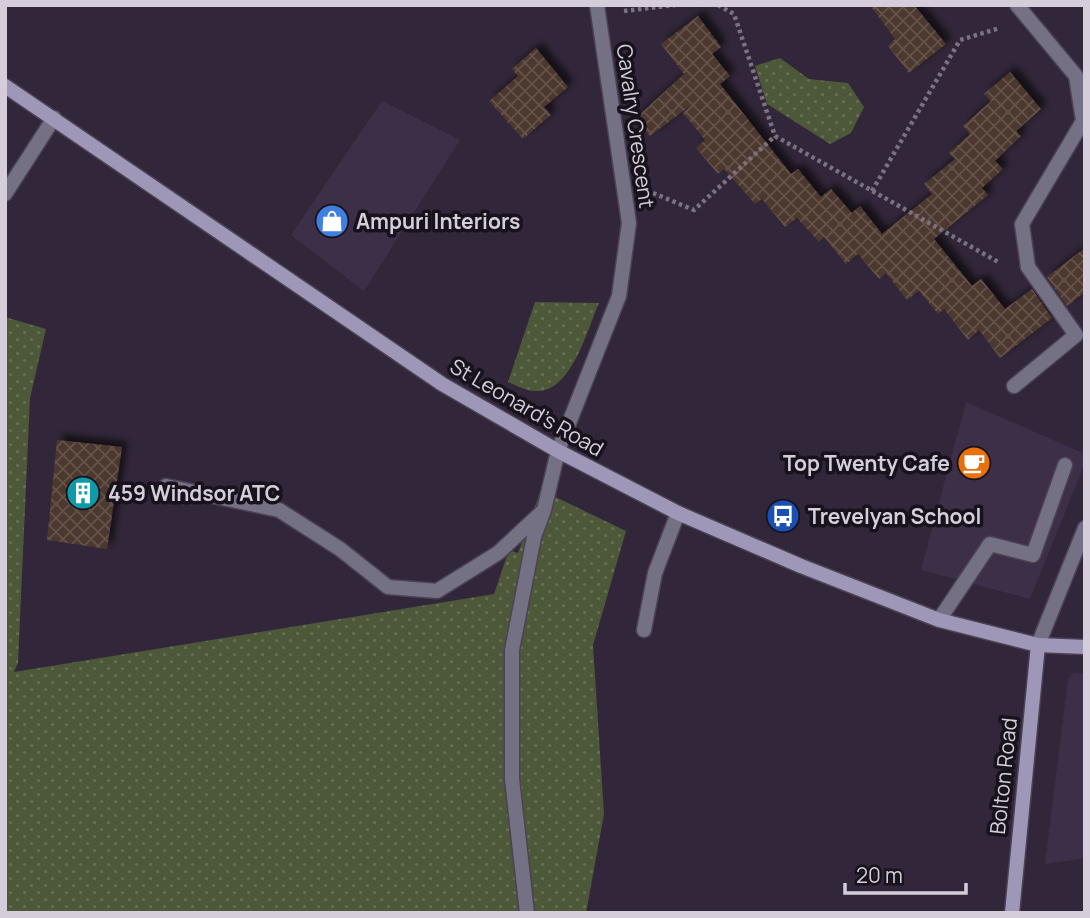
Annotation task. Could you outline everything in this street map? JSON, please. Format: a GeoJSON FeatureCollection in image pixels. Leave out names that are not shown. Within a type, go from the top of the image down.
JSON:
{"type":"FeatureCollection","features":[{"type":"Feature","properties":{"kind":"main road","name":"St Leonard's Road"},"geometry":{"type":"LineString","coordinates":[[5,86],[442,384],[558,451],[678,513],[801,566],[939,620],[1038,645],[1085,647]]}},
{"type":"Feature","properties":{"kind":"main road","name":"Bolton Road"},"geometry":{"type":"LineString","coordinates":[[1012,913],[1038,645]]}},
{"type":"Feature","properties":{"kind":"street"},"geometry":{"type":"LineString","coordinates":[[1014,386],[1076,335],[1028,267],[1023,224],[1083,121],[1076,76],[1017,5]]}},
{"type":"Feature","properties":{"kind":"street","name":"Cavalry Crescent"},"geometry":{"type":"LineString","coordinates":[[526,913],[512,779],[512,650],[534,537],[544,510],[558,451],[619,296],[629,223],[598,10]]}},
{"type":"Feature","properties":{"kind":"street"},"geometry":{"type":"LineString","coordinates":[[5,194],[54,118]]}},
{"type":"Feature","properties":{"kind":"street"},"geometry":{"type":"LineString","coordinates":[[939,620],[990,544],[1033,555],[1065,466]]}},
{"type":"Feature","properties":{"kind":"street"},"geometry":{"type":"LineString","coordinates":[[166,486],[279,510],[340,549],[388,587],[438,591],[498,553],[544,510]]}},
{"type":"Feature","properties":{"kind":"street"},"geometry":{"type":"LineString","coordinates":[[644,631],[655,573],[678,513]]}},
{"type":"Feature","properties":{"kind":"street"},"geometry":{"type":"LineString","coordinates":[[1038,645],[1085,528]]}},
{"type":"Feature","properties":{"kind":"path"},"geometry":{"type":"LineString","coordinates":[[598,10],[623,11],[675,5]]}},
{"type":"Feature","properties":{"kind":"path"},"geometry":{"type":"LineString","coordinates":[[718,5],[734,14],[775,136],[1004,266],[1028,267]]}},
{"type":"Feature","properties":{"kind":"path"},"geometry":{"type":"LineString","coordinates":[[623,11],[625,24]]}},
{"type":"Feature","properties":{"kind":"path"},"geometry":{"type":"LineString","coordinates":[[872,191],[960,40],[1029,19]]}},
{"type":"Feature","properties":{"kind":"path"},"geometry":{"type":"LineString","coordinates":[[650,192],[694,209],[775,136]]}},
{"type":"Feature","properties":{"kind":"shaded area"},"geometry":{"type":"Polygon","coordinates":[[[382,101],[460,140],[364,291],[291,235],[382,101]]]}},
{"type":"Feature","properties":{"kind":"shaded area"},"geometry":{"type":"Polygon","coordinates":[[[966,402],[1085,454],[1085,463],[1030,599],[921,570],[966,402]]]}},
{"type":"Feature","properties":{"kind":"shaded area"},"geometry":{"type":"Polygon","coordinates":[[[1074,673],[1085,674],[1085,858],[1045,864],[1068,679],[1074,673]]]}},
{"type":"Feature","properties":{"kind":"green space"},"geometry":{"type":"Polygon","coordinates":[[[780,58],[809,79],[848,83],[864,107],[851,133],[830,144],[767,104],[755,66],[780,58]]]}},
{"type":"Feature","properties":{"kind":"green space"},"geometry":{"type":"Polygon","coordinates":[[[535,302],[599,303],[583,344],[568,372],[548,389],[535,391],[508,382],[535,302]]]}},
{"type":"Feature","properties":{"kind":"green space"},"geometry":{"type":"Polygon","coordinates":[[[5,317],[46,329],[30,398],[18,663],[14,672],[494,594],[509,550],[518,553],[541,490],[626,531],[593,645],[604,814],[586,913],[5,913],[5,317]]]}},
{"type":"Feature","properties":{"kind":"building"},"geometry":{"type":"Polygon","coordinates":[[[870,5],[914,5],[946,44],[909,73],[888,46],[895,39],[870,5]]]}},
{"type":"Feature","properties":{"kind":"building"},"geometry":{"type":"Polygon","coordinates":[[[698,16],[721,47],[712,54],[730,76],[720,84],[791,174],[798,169],[821,197],[831,189],[852,213],[860,206],[882,234],[932,194],[924,184],[955,159],[949,153],[970,134],[963,126],[991,101],[984,94],[1010,72],[1041,109],[1016,131],[1021,136],[995,161],[1003,169],[982,188],[988,195],[934,239],[972,286],[981,279],[1005,309],[1032,289],[1052,318],[1000,358],[979,330],[968,340],[944,309],[938,314],[919,291],[907,300],[886,273],[879,279],[858,254],[846,264],[824,237],[819,242],[797,218],[785,227],[762,199],[755,204],[724,169],[718,174],[696,148],[705,140],[683,113],[694,103],[650,136],[635,119],[684,74],[661,44],[698,16]]]}},
{"type":"Feature","properties":{"kind":"building"},"geometry":{"type":"Polygon","coordinates":[[[536,48],[568,87],[544,107],[551,115],[523,139],[489,101],[518,76],[512,69],[536,48]]]}},
{"type":"Feature","properties":{"kind":"building"},"geometry":{"type":"Polygon","coordinates":[[[1085,248],[1085,292],[1067,306],[1047,277],[1085,248]]]}},
{"type":"Feature","properties":{"kind":"building","name":"459 Windsor ATC"},"geometry":{"type":"Polygon","coordinates":[[[57,440],[122,447],[107,549],[47,540],[57,440]]]}},
{"type":"Feature","properties":{"kind":"place","name":"Ampuri Interiors"},"geometry":{"type":"Point","coordinates":[332,221]}},
{"type":"Feature","properties":{"kind":"place","name":"Top Twenty Cafe"},"geometry":{"type":"Point","coordinates":[974,463]}},
{"type":"Feature","properties":{"kind":"place","name":"459 Windsor ATC"},"geometry":{"type":"Point","coordinates":[83,493]}},
{"type":"Feature","properties":{"kind":"place","name":"Trevelyan School"},"geometry":{"type":"Point","coordinates":[783,516]}}]}
